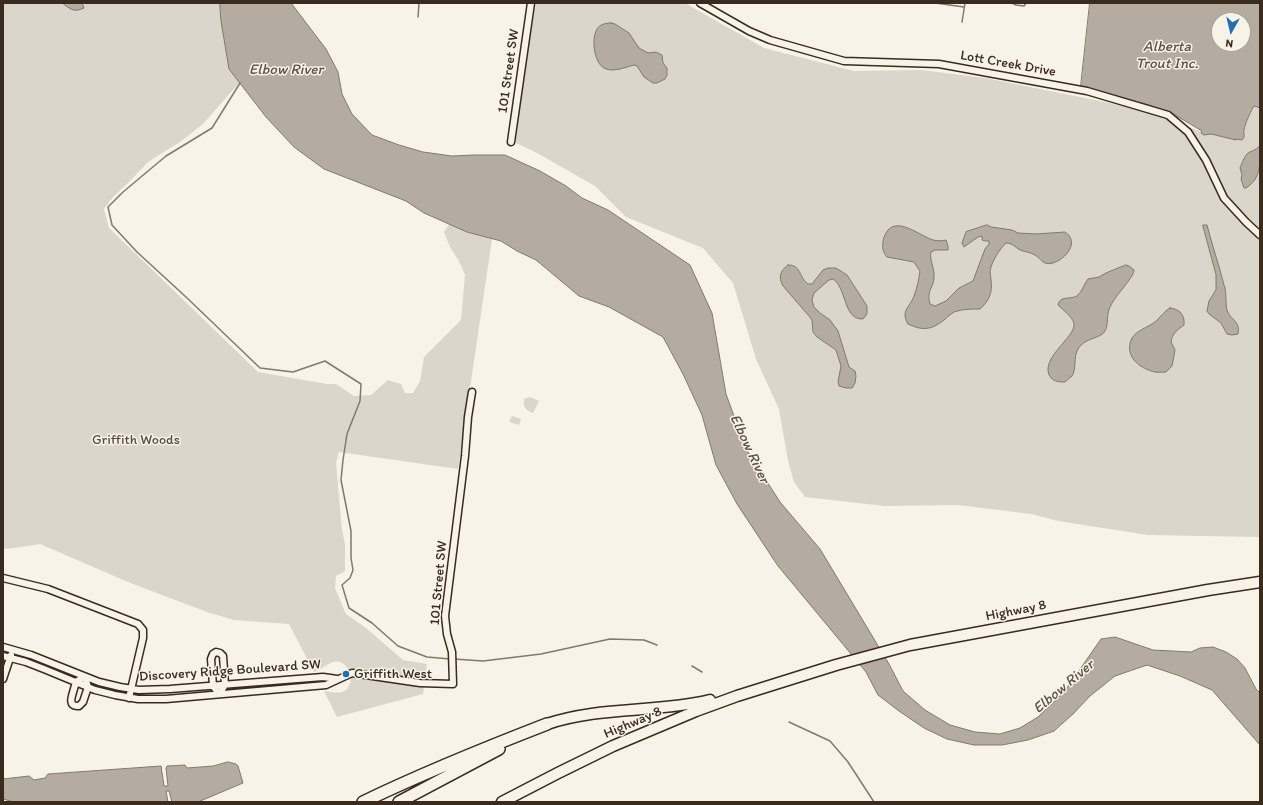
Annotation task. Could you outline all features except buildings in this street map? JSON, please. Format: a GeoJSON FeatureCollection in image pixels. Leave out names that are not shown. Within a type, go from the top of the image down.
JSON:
{"type":"FeatureCollection","features":[{"type":"Feature","properties":{"kind":"highway"},"geometry":{"type":"LineString","coordinates":[[363,802],[471,753],[547,724]]}},
{"type":"Feature","properties":{"kind":"highway"},"geometry":{"type":"LineString","coordinates":[[399,802],[547,724]]}},
{"type":"Feature","properties":{"kind":"main road","name":"Highway 8"},"geometry":{"type":"LineString","coordinates":[[502,802],[613,746],[716,703],[836,665],[910,645],[1208,590],[1260,582]]}},
{"type":"Feature","properties":{"kind":"main road","name":"Highway 8"},"geometry":{"type":"LineString","coordinates":[[547,724],[590,713],[704,702],[780,682]]}},
{"type":"Feature","properties":{"kind":"street","name":"101 Street SW"},"geometry":{"type":"LineString","coordinates":[[511,142],[531,3]]}},
{"type":"Feature","properties":{"kind":"street","name":"Lott Creek Drive"},"geometry":{"type":"LineString","coordinates":[[700,3],[749,31],[770,40],[844,61],[939,64],[1087,91],[1168,115],[1188,132],[1206,160],[1224,198],[1260,235]]}},
{"type":"Feature","properties":{"kind":"street","name":"101 Street SW"},"geometry":{"type":"LineString","coordinates":[[338,679],[352,673],[420,683],[453,684],[452,656],[447,634],[446,616],[465,456],[467,423],[472,392]]}},
{"type":"Feature","properties":{"kind":"street"},"geometry":{"type":"LineString","coordinates":[[3,578],[48,589],[138,624],[143,630],[143,638],[129,698]]}},
{"type":"Feature","properties":{"kind":"street","name":"Discovery Ridge Boulevard SW"},"geometry":{"type":"LineString","coordinates":[[3,647],[47,661],[111,686],[131,689],[150,690],[213,686],[323,676],[338,679]]}},
{"type":"Feature","properties":{"kind":"street"},"geometry":{"type":"LineString","coordinates":[[3,679],[13,650]]}},
{"type":"Feature","properties":{"kind":"street"},"geometry":{"type":"LineString","coordinates":[[216,652],[223,656],[225,685],[219,694],[213,686],[211,658],[216,652]]}},
{"type":"Feature","properties":{"kind":"street","name":"Discovery Ridge Boulevard SW"},"geometry":{"type":"LineString","coordinates":[[3,656],[44,669],[104,693],[129,698],[155,699],[326,685],[338,679]]}},
{"type":"Feature","properties":{"kind":"street"},"geometry":{"type":"LineString","coordinates":[[85,676],[88,687],[82,704],[76,706],[72,704],[71,700],[76,682],[85,676]]}},
{"type":"Feature","properties":{"kind":"green space","name":"Griffith Woods"},"geometry":{"type":"Polygon","coordinates":[[[3,3],[276,3],[260,59],[203,124],[180,142],[148,162],[113,197],[104,209],[109,228],[258,372],[327,384],[336,384],[354,396],[371,395],[388,380],[401,384],[405,393],[413,393],[420,381],[424,357],[461,320],[465,275],[444,232],[454,217],[495,219],[458,469],[339,452],[336,463],[342,530],[345,544],[345,571],[336,576],[335,588],[346,614],[366,628],[403,660],[427,664],[424,682],[349,670],[340,662],[332,663],[314,672],[289,624],[234,620],[207,612],[128,582],[40,544],[7,549],[3,548],[3,3]]]}},
{"type":"Feature","properties":{"kind":"green space"},"geometry":{"type":"Polygon","coordinates":[[[536,3],[685,3],[764,48],[854,71],[922,70],[985,78],[1105,102],[1154,114],[1205,133],[1260,85],[1260,537],[1148,535],[1058,521],[1031,514],[958,505],[884,506],[805,497],[794,482],[788,461],[779,409],[756,359],[733,283],[703,248],[626,217],[595,186],[537,153],[516,143],[521,90],[536,3]]]}},
{"type":"Feature","properties":{"kind":"green space"},"geometry":{"type":"Polygon","coordinates":[[[530,397],[539,401],[533,413],[527,410],[524,405],[524,399],[530,397]]]}},
{"type":"Feature","properties":{"kind":"green space"},"geometry":{"type":"Polygon","coordinates":[[[512,416],[521,419],[519,425],[509,422],[512,416]]]}},
{"type":"Feature","properties":{"kind":"green space"},"geometry":{"type":"Polygon","coordinates":[[[353,676],[424,687],[423,694],[337,717],[324,691],[338,693],[345,691],[348,688],[353,676]]]}},
{"type":"Feature","properties":{"kind":"water"},"geometry":{"type":"Polygon","coordinates":[[[62,3],[82,3],[84,8],[77,10],[70,9],[62,3]]]}},
{"type":"Feature","properties":{"kind":"water","name":"Elbow River"},"geometry":{"type":"Polygon","coordinates":[[[220,3],[291,3],[326,49],[338,72],[342,94],[352,114],[372,135],[423,152],[452,156],[505,155],[540,171],[566,186],[582,198],[608,210],[690,265],[712,313],[726,394],[746,449],[780,502],[820,549],[889,664],[903,691],[925,710],[950,725],[975,732],[1000,734],[1020,728],[1038,717],[1064,692],[1101,639],[1115,637],[1153,650],[1191,652],[1200,648],[1213,647],[1226,652],[1237,659],[1245,668],[1256,689],[1260,693],[1260,745],[1212,690],[1180,676],[1147,665],[1115,676],[1090,696],[1054,731],[1028,740],[1002,745],[974,745],[947,739],[924,728],[899,711],[878,695],[866,672],[778,566],[737,504],[716,465],[702,415],[683,374],[663,337],[609,307],[579,296],[536,260],[501,241],[467,232],[424,213],[406,201],[324,169],[294,147],[266,117],[229,69],[221,21],[220,3]]]}},
{"type":"Feature","properties":{"kind":"water","name":"Alberta Trout Inc."},"geometry":{"type":"Polygon","coordinates":[[[1090,3],[1260,3],[1260,108],[1255,106],[1253,107],[1245,124],[1244,136],[1242,140],[1211,134],[1204,135],[1201,133],[1202,131],[1170,112],[1081,86],[1090,3]]]}},
{"type":"Feature","properties":{"kind":"water"},"geometry":{"type":"Polygon","coordinates":[[[611,23],[629,33],[639,48],[648,53],[656,52],[662,55],[663,63],[667,68],[667,75],[665,79],[657,83],[653,83],[644,77],[637,66],[634,65],[613,70],[602,67],[596,57],[594,45],[595,33],[600,26],[611,23]]]}},
{"type":"Feature","properties":{"kind":"water"},"geometry":{"type":"Polygon","coordinates":[[[1260,145],[1259,169],[1255,179],[1251,184],[1244,188],[1240,168],[1247,154],[1260,145]]]}},
{"type":"Feature","properties":{"kind":"water"},"geometry":{"type":"Polygon","coordinates":[[[987,225],[1012,230],[1018,233],[1036,234],[1065,232],[1071,240],[1070,250],[1058,261],[1049,264],[1044,263],[1033,254],[1020,250],[1012,244],[1006,243],[998,252],[992,263],[990,271],[991,292],[986,303],[980,309],[954,312],[931,328],[918,328],[908,324],[905,312],[914,296],[920,271],[914,262],[887,257],[883,246],[883,239],[886,233],[890,228],[902,226],[933,240],[946,240],[948,250],[935,250],[931,252],[934,281],[929,299],[930,304],[935,306],[946,301],[959,288],[973,281],[989,241],[982,240],[982,236],[978,237],[964,247],[962,243],[966,232],[987,225]]]}},
{"type":"Feature","properties":{"kind":"water"},"geometry":{"type":"Polygon","coordinates":[[[1203,225],[1207,225],[1225,288],[1227,310],[1237,323],[1239,330],[1238,334],[1227,334],[1221,323],[1207,311],[1209,301],[1216,290],[1216,275],[1203,225]]]}},
{"type":"Feature","properties":{"kind":"water"},"geometry":{"type":"Polygon","coordinates":[[[788,265],[792,265],[798,269],[808,284],[812,284],[823,270],[828,268],[836,268],[847,275],[867,306],[867,314],[863,319],[857,318],[848,309],[841,289],[833,279],[829,280],[814,293],[812,300],[814,307],[830,320],[838,331],[849,367],[855,371],[855,383],[852,388],[839,386],[838,382],[841,366],[836,350],[817,337],[813,332],[812,320],[783,286],[780,277],[783,270],[788,265]]]}},
{"type":"Feature","properties":{"kind":"water"},"geometry":{"type":"Polygon","coordinates":[[[1126,265],[1134,270],[1133,274],[1110,307],[1105,331],[1100,336],[1085,342],[1078,349],[1074,370],[1071,377],[1065,382],[1058,382],[1051,378],[1048,371],[1049,364],[1053,356],[1073,329],[1074,324],[1070,316],[1058,305],[1059,302],[1063,299],[1077,296],[1088,279],[1099,277],[1126,265]]]}},
{"type":"Feature","properties":{"kind":"water"},"geometry":{"type":"Polygon","coordinates":[[[1170,308],[1179,311],[1183,315],[1184,325],[1175,332],[1172,337],[1171,342],[1175,350],[1172,366],[1166,372],[1153,372],[1141,366],[1133,359],[1130,344],[1136,333],[1155,322],[1170,308]]]}},
{"type":"Feature","properties":{"kind":"water"},"geometry":{"type":"Polygon","coordinates":[[[228,762],[238,766],[243,783],[198,802],[172,802],[169,791],[166,791],[168,802],[14,802],[3,799],[3,779],[29,776],[34,780],[45,778],[48,774],[161,766],[164,786],[168,786],[167,766],[185,765],[187,768],[213,766],[228,762]]]}},
{"type":"Feature","properties":{"kind":"waterway"},"geometry":{"type":"LineString","coordinates":[[418,17],[419,3]]}},
{"type":"Feature","properties":{"kind":"waterway"},"geometry":{"type":"LineString","coordinates":[[935,3],[964,7]]}},
{"type":"Feature","properties":{"kind":"waterway"},"geometry":{"type":"LineString","coordinates":[[962,22],[965,3]]}},
{"type":"Feature","properties":{"kind":"waterway"},"geometry":{"type":"LineString","coordinates":[[1012,3],[1024,6],[1026,3]]}},
{"type":"Feature","properties":{"kind":"waterway"},"geometry":{"type":"LineString","coordinates":[[240,83],[212,128],[166,156],[123,192],[108,207],[112,225],[137,252],[260,368],[293,372],[325,361],[361,384],[360,401],[347,434],[341,480],[351,531],[351,558],[353,570],[350,578],[342,585],[349,608],[372,623],[398,646],[427,657],[450,659]]}},
{"type":"Feature","properties":{"kind":"waterway"},"geometry":{"type":"LineString","coordinates":[[454,659],[483,661],[541,654],[610,639],[644,640],[657,645]]}},
{"type":"Feature","properties":{"kind":"waterway"},"geometry":{"type":"LineString","coordinates":[[692,666],[702,672]]}},
{"type":"Feature","properties":{"kind":"waterway"},"geometry":{"type":"LineString","coordinates":[[789,722],[830,741],[848,762],[874,802]]}},
{"type":"Feature","properties":{"kind":"place","name":"Griffith West"},"geometry":{"type":"Point","coordinates":[346,674]}}]}
